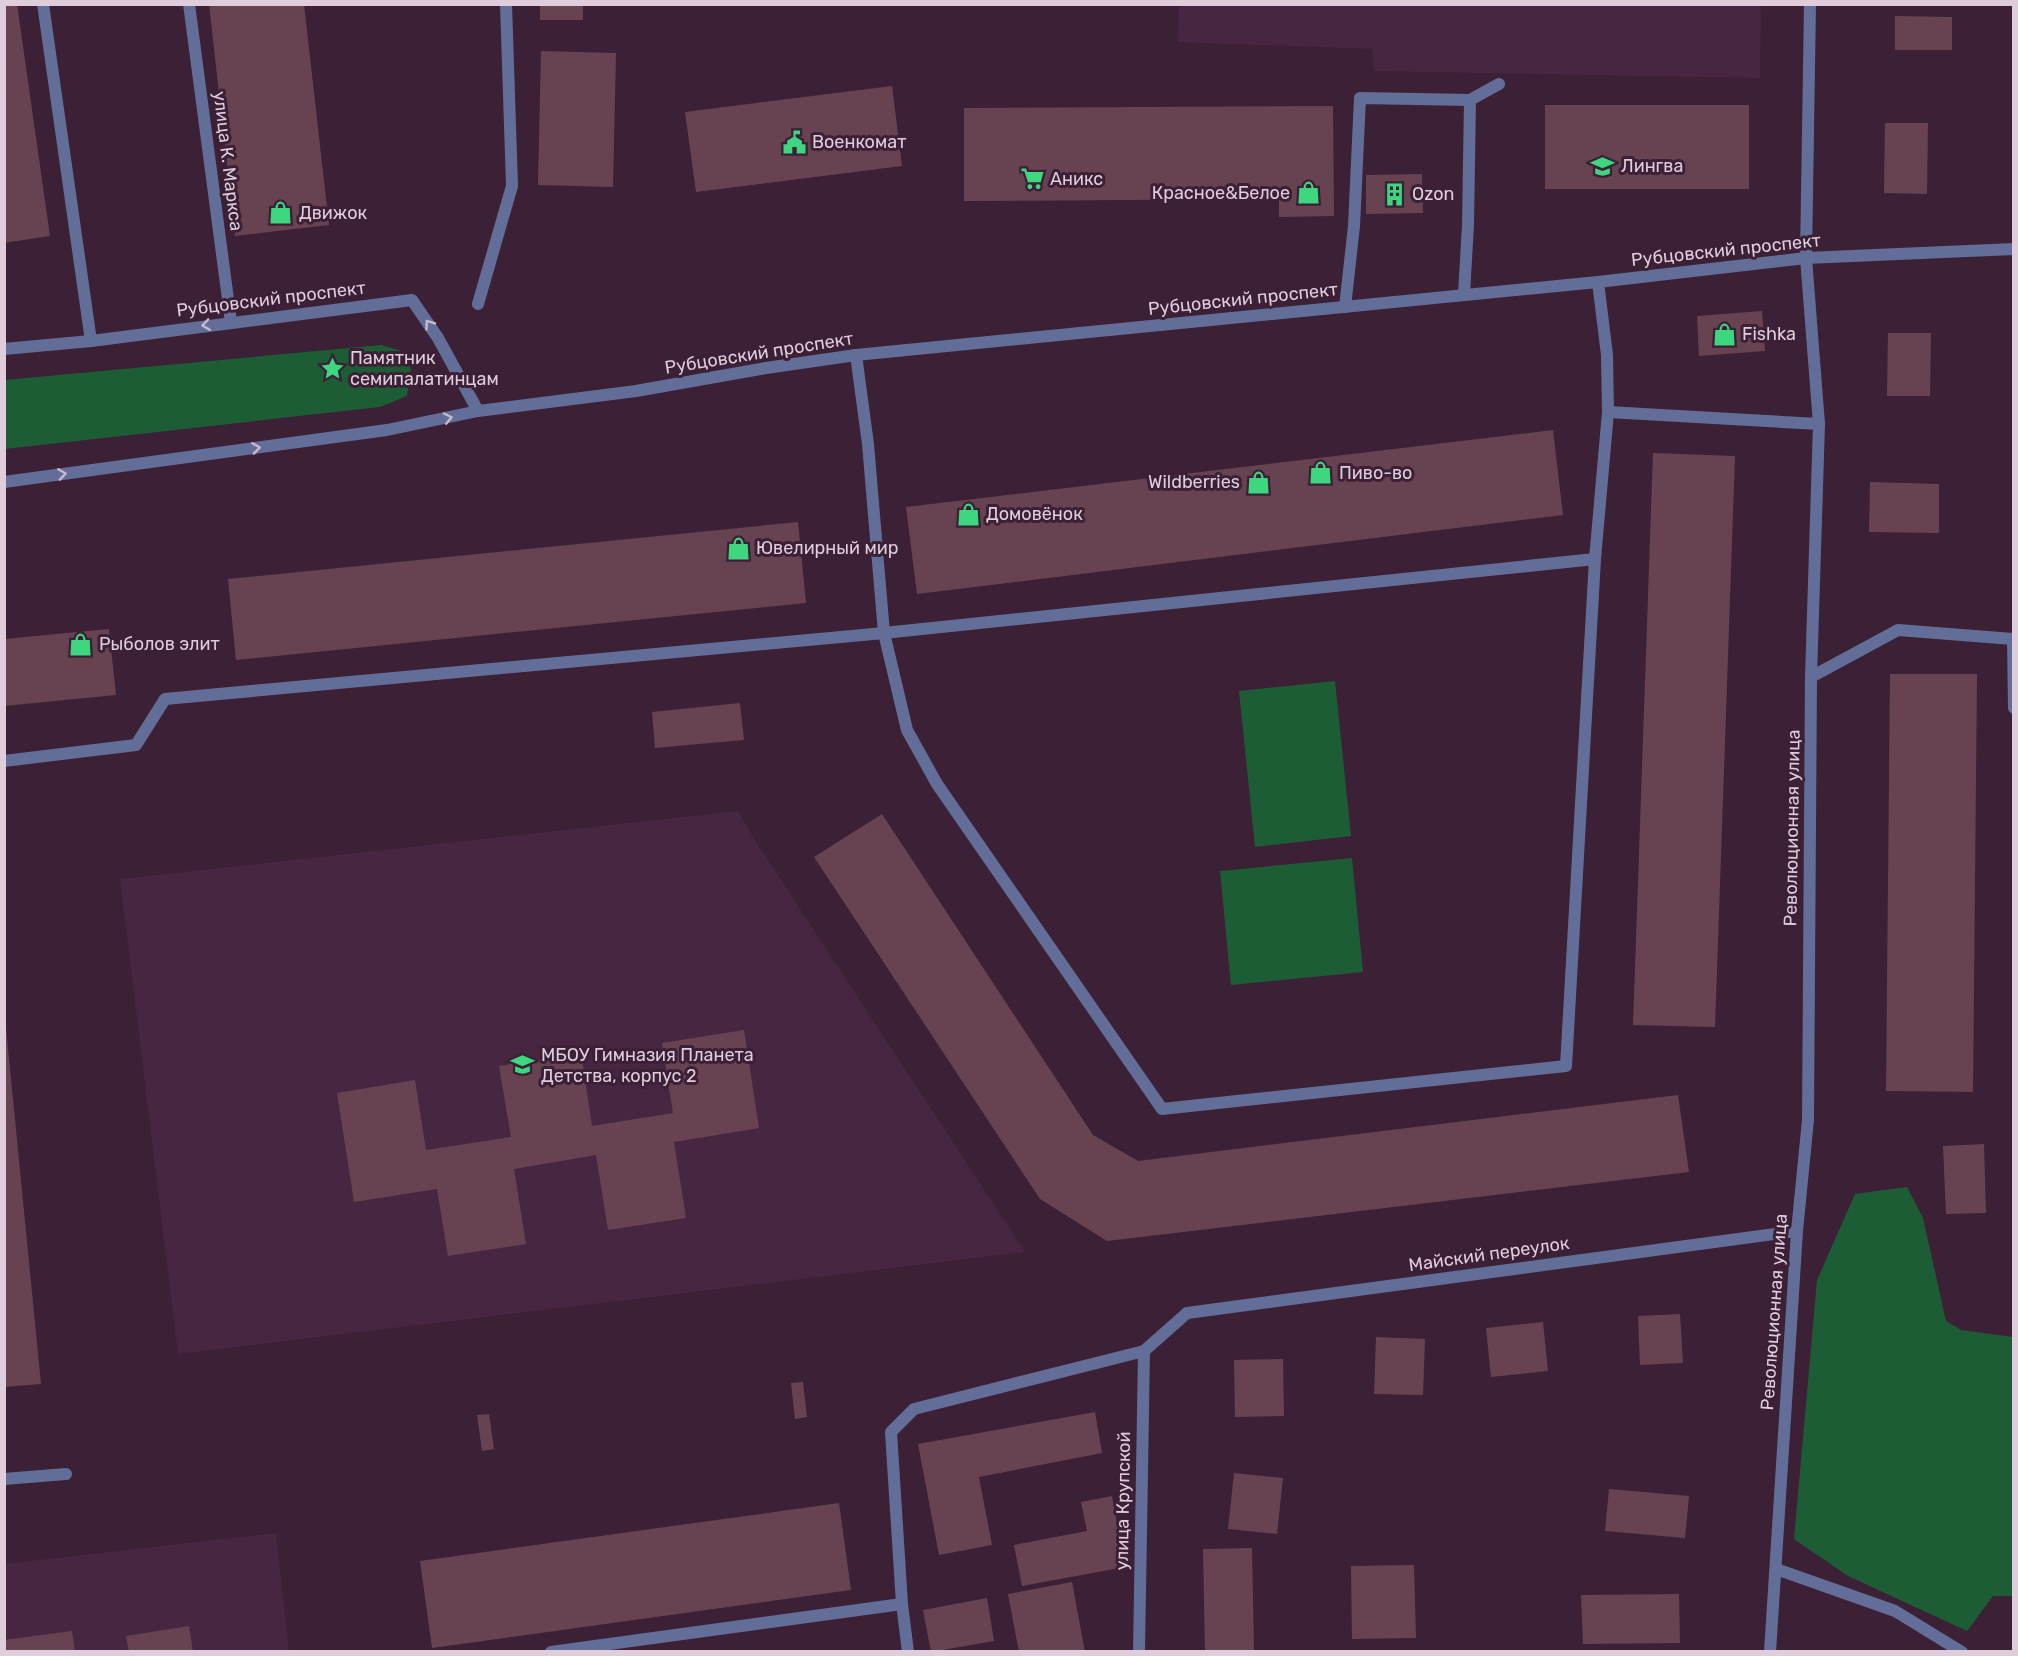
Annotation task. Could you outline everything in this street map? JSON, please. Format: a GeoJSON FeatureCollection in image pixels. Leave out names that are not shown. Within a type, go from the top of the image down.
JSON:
{"type":"FeatureCollection","features":[{"type":"Feature","properties":{"kind":"street"},"geometry":{"type":"LineString","coordinates":[[44,4],[91,341]]}},
{"type":"Feature","properties":{"kind":"street","name":"улица К. Маркса"},"geometry":{"type":"LineString","coordinates":[[189,4],[231,322]]}},
{"type":"Feature","properties":{"kind":"street"},"geometry":{"type":"LineString","coordinates":[[478,304],[512,186],[506,4]]}},
{"type":"Feature","properties":{"kind":"street","name":"Революционная улица"},"geometry":{"type":"LineString","coordinates":[[1770,1652],[1797,1231],[1808,1120],[1812,677],[1819,424],[1806,258],[1810,4]]}},
{"type":"Feature","properties":{"kind":"street"},"geometry":{"type":"LineString","coordinates":[[1345,307],[1354,226],[1360,98],[1470,100],[1499,84]]}},
{"type":"Feature","properties":{"kind":"street"},"geometry":{"type":"LineString","coordinates":[[1464,294],[1468,225],[1470,100]]}},
{"type":"Feature","properties":{"kind":"street","name":"Рубцовский проспект"},"geometry":{"type":"LineString","coordinates":[[4,482],[387,430],[478,411],[636,391],[856,355],[1598,282],[1806,258],[2013,249]]}},
{"type":"Feature","properties":{"kind":"street"},"geometry":{"type":"LineString","coordinates":[[856,355],[868,444],[884,633],[906,730],[937,784],[1162,1109],[1174,1108],[1566,1066],[1595,560],[1608,412],[1607,355],[1598,282]]}},
{"type":"Feature","properties":{"kind":"street","name":"Рубцовский проспект"},"geometry":{"type":"LineString","coordinates":[[4,349],[91,341],[412,300],[438,338],[478,411]]}},
{"type":"Feature","properties":{"kind":"street"},"geometry":{"type":"LineString","coordinates":[[1608,412],[1819,424]]}},
{"type":"Feature","properties":{"kind":"street"},"geometry":{"type":"LineString","coordinates":[[4,761],[136,745],[165,699],[884,633],[1595,560]]}},
{"type":"Feature","properties":{"kind":"street"},"geometry":{"type":"LineString","coordinates":[[1812,677],[1898,630],[2013,639],[2013,708]]}},
{"type":"Feature","properties":{"kind":"street","name":"Майский переулок"},"geometry":{"type":"LineString","coordinates":[[1144,1350],[1186,1313],[1797,1231]]}},
{"type":"Feature","properties":{"kind":"street"},"geometry":{"type":"LineString","coordinates":[[908,1652],[902,1604],[891,1432],[914,1409],[1144,1350]]}},
{"type":"Feature","properties":{"kind":"street","name":"улица Крупской"},"geometry":{"type":"LineString","coordinates":[[1139,1652],[1144,1350]]}},
{"type":"Feature","properties":{"kind":"street"},"geometry":{"type":"LineString","coordinates":[[4,1479],[66,1474]]}},
{"type":"Feature","properties":{"kind":"street"},"geometry":{"type":"LineString","coordinates":[[1776,1569],[1895,1611],[1962,1652]]}},
{"type":"Feature","properties":{"kind":"street"},"geometry":{"type":"LineString","coordinates":[[551,1652],[902,1604]]}},
{"type":"Feature","properties":{"kind":"shaded area"},"geometry":{"type":"Polygon","coordinates":[[[1179,5],[1761,5],[1760,78],[1374,71],[1372,49],[1178,42],[1179,5]]]}},
{"type":"Feature","properties":{"kind":"shaded area","name":"МБОУ Гимназия Планета Детства, корпус 2"},"geometry":{"type":"Polygon","coordinates":[[[738,811],[1025,1252],[178,1354],[120,879],[738,811]]]}},
{"type":"Feature","properties":{"kind":"shaded area"},"geometry":{"type":"Polygon","coordinates":[[[276,1533],[289,1651],[5,1651],[4,1564],[276,1533]]]}},
{"type":"Feature","properties":{"kind":"green space"},"geometry":{"type":"Polygon","coordinates":[[[381,345],[402,351],[411,369],[407,396],[380,407],[5,449],[5,380],[381,345]]]}},
{"type":"Feature","properties":{"kind":"green space"},"geometry":{"type":"Polygon","coordinates":[[[1335,681],[1351,836],[1255,847],[1239,691],[1335,681]]]}},
{"type":"Feature","properties":{"kind":"green space"},"geometry":{"type":"Polygon","coordinates":[[[1352,858],[1363,972],[1231,985],[1220,871],[1352,858]]]}},
{"type":"Feature","properties":{"kind":"green space"},"geometry":{"type":"Polygon","coordinates":[[[1907,1187],[1923,1218],[1946,1321],[1961,1330],[2013,1337],[2013,1596],[1993,1596],[1967,1631],[1848,1576],[1794,1539],[1817,1280],[1855,1194],[1907,1187]]]}},
{"type":"Feature","properties":{"kind":"building"},"geometry":{"type":"Polygon","coordinates":[[[4,4],[17,4],[50,236],[4,243],[4,4]]]}},
{"type":"Feature","properties":{"kind":"building"},"geometry":{"type":"Polygon","coordinates":[[[209,4],[304,4],[329,225],[235,236],[209,4]]]}},
{"type":"Feature","properties":{"kind":"building"},"geometry":{"type":"Polygon","coordinates":[[[540,4],[583,4],[583,20],[540,20],[540,4]]]}},
{"type":"Feature","properties":{"kind":"building"},"geometry":{"type":"Polygon","coordinates":[[[1895,16],[1952,17],[1952,50],[1895,50],[1895,16]]]}},
{"type":"Feature","properties":{"kind":"building"},"geometry":{"type":"Polygon","coordinates":[[[541,51],[616,53],[613,187],[538,185],[541,51]]]}},
{"type":"Feature","properties":{"kind":"building","name":"Военкомат"},"geometry":{"type":"Polygon","coordinates":[[[892,86],[902,166],[696,192],[685,112],[892,86]]]}},
{"type":"Feature","properties":{"kind":"building"},"geometry":{"type":"Polygon","coordinates":[[[1545,105],[1749,105],[1749,189],[1545,189],[1545,105]]]}},
{"type":"Feature","properties":{"kind":"building"},"geometry":{"type":"Polygon","coordinates":[[[1333,106],[1334,216],[1279,217],[1279,199],[964,201],[964,108],[1333,106]]]}},
{"type":"Feature","properties":{"kind":"building"},"geometry":{"type":"Polygon","coordinates":[[[1885,123],[1928,123],[1927,194],[1884,193],[1885,123]]]}},
{"type":"Feature","properties":{"kind":"building","name":"Ozon"},"geometry":{"type":"Polygon","coordinates":[[[1422,174],[1423,213],[1366,214],[1366,175],[1422,174]]]}},
{"type":"Feature","properties":{"kind":"building"},"geometry":{"type":"Polygon","coordinates":[[[1762,311],[1765,351],[1699,356],[1697,316],[1762,311]]]}},
{"type":"Feature","properties":{"kind":"building"},"geometry":{"type":"Polygon","coordinates":[[[1888,333],[1931,333],[1930,396],[1887,396],[1888,333]]]}},
{"type":"Feature","properties":{"kind":"building"},"geometry":{"type":"Polygon","coordinates":[[[1553,430],[1563,515],[917,594],[906,507],[1553,430]]]}},
{"type":"Feature","properties":{"kind":"building"},"geometry":{"type":"Polygon","coordinates":[[[1653,453],[1735,456],[1715,1027],[1633,1025],[1653,453]]]}},
{"type":"Feature","properties":{"kind":"building"},"geometry":{"type":"Polygon","coordinates":[[[1870,482],[1939,484],[1939,533],[1869,532],[1870,482]]]}},
{"type":"Feature","properties":{"kind":"building"},"geometry":{"type":"Polygon","coordinates":[[[798,522],[806,603],[236,660],[228,579],[798,522]]]}},
{"type":"Feature","properties":{"kind":"building"},"geometry":{"type":"Polygon","coordinates":[[[109,629],[116,695],[4,706],[4,639],[109,629]]]}},
{"type":"Feature","properties":{"kind":"building"},"geometry":{"type":"Polygon","coordinates":[[[1890,674],[1977,674],[1973,1092],[1886,1091],[1890,674]]]}},
{"type":"Feature","properties":{"kind":"building"},"geometry":{"type":"Polygon","coordinates":[[[740,703],[744,740],[655,748],[652,712],[740,703]]]}},
{"type":"Feature","properties":{"kind":"building"},"geometry":{"type":"Polygon","coordinates":[[[882,814],[1093,1135],[1138,1161],[1678,1095],[1689,1172],[1107,1241],[1040,1199],[814,857],[882,814]]]}},
{"type":"Feature","properties":{"kind":"building"},"geometry":{"type":"Polygon","coordinates":[[[4,1028],[6,1028],[41,1384],[4,1387],[4,1028]]]}},
{"type":"Feature","properties":{"kind":"building"},"geometry":{"type":"Polygon","coordinates":[[[744,1030],[759,1128],[674,1142],[686,1218],[608,1230],[596,1155],[514,1169],[526,1244],[448,1256],[437,1189],[354,1202],[337,1093],[415,1080],[426,1150],[511,1137],[499,1066],[581,1053],[592,1126],[673,1113],[662,1043],[744,1030]]]}},
{"type":"Feature","properties":{"kind":"building"},"geometry":{"type":"Polygon","coordinates":[[[1984,1144],[1986,1213],[1946,1214],[1943,1146],[1984,1144]]]}},
{"type":"Feature","properties":{"kind":"building"},"geometry":{"type":"Polygon","coordinates":[[[1680,1314],[1683,1363],[1640,1365],[1638,1316],[1680,1314]]]}},
{"type":"Feature","properties":{"kind":"building"},"geometry":{"type":"Polygon","coordinates":[[[1543,1322],[1548,1371],[1491,1377],[1486,1328],[1543,1322]]]}},
{"type":"Feature","properties":{"kind":"building"},"geometry":{"type":"Polygon","coordinates":[[[1376,1337],[1425,1339],[1423,1395],[1374,1394],[1376,1337]]]}},
{"type":"Feature","properties":{"kind":"building"},"geometry":{"type":"Polygon","coordinates":[[[1283,1359],[1284,1416],[1235,1417],[1234,1360],[1283,1359]]]}},
{"type":"Feature","properties":{"kind":"building"},"geometry":{"type":"Polygon","coordinates":[[[803,1382],[807,1417],[795,1419],[791,1383],[803,1382]]]}},
{"type":"Feature","properties":{"kind":"building"},"geometry":{"type":"Polygon","coordinates":[[[1095,1412],[1102,1453],[979,1477],[992,1545],[939,1555],[918,1444],[1095,1412]]]}},
{"type":"Feature","properties":{"kind":"building"},"geometry":{"type":"Polygon","coordinates":[[[489,1414],[494,1449],[482,1451],[477,1415],[489,1414]]]}},
{"type":"Feature","properties":{"kind":"building"},"geometry":{"type":"Polygon","coordinates":[[[1234,1473],[1283,1478],[1277,1534],[1228,1529],[1234,1473]]]}},
{"type":"Feature","properties":{"kind":"building"},"geometry":{"type":"Polygon","coordinates":[[[1609,1489],[1689,1496],[1685,1538],[1605,1531],[1609,1489]]]}},
{"type":"Feature","properties":{"kind":"building"},"geometry":{"type":"Polygon","coordinates":[[[1112,1496],[1125,1567],[1022,1586],[1014,1545],[1087,1531],[1081,1502],[1112,1496]]]}},
{"type":"Feature","properties":{"kind":"building"},"geometry":{"type":"Polygon","coordinates":[[[839,1503],[851,1590],[432,1648],[420,1561],[839,1503]]]}},
{"type":"Feature","properties":{"kind":"building"},"geometry":{"type":"Polygon","coordinates":[[[1252,1548],[1254,1652],[1205,1652],[1203,1549],[1252,1548]]]}},
{"type":"Feature","properties":{"kind":"building"},"geometry":{"type":"Polygon","coordinates":[[[1414,1565],[1416,1638],[1352,1639],[1351,1566],[1414,1565]]]}},
{"type":"Feature","properties":{"kind":"building"},"geometry":{"type":"Polygon","coordinates":[[[1072,1582],[1085,1652],[1019,1652],[1008,1594],[1072,1582]]]}},
{"type":"Feature","properties":{"kind":"building"},"geometry":{"type":"Polygon","coordinates":[[[1679,1594],[1680,1643],[1583,1644],[1581,1595],[1679,1594]]]}},
{"type":"Feature","properties":{"kind":"building"},"geometry":{"type":"Polygon","coordinates":[[[987,1598],[994,1641],[931,1652],[923,1610],[987,1598]]]}},
{"type":"Feature","properties":{"kind":"building"},"geometry":{"type":"Polygon","coordinates":[[[189,1626],[193,1652],[129,1652],[126,1636],[189,1626]]]}},
{"type":"Feature","properties":{"kind":"building"},"geometry":{"type":"Polygon","coordinates":[[[72,1631],[75,1652],[4,1652],[4,1640],[72,1631]]]}},
{"type":"Feature","properties":{"kind":"place","name":"Военкомат"},"geometry":{"type":"Point","coordinates":[794,142]}},
{"type":"Feature","properties":{"kind":"place","name":"Лингва"},"geometry":{"type":"Point","coordinates":[1603,166]}},
{"type":"Feature","properties":{"kind":"place","name":"Аникс"},"geometry":{"type":"Point","coordinates":[1032,179]}},
{"type":"Feature","properties":{"kind":"place","name":"Красное&Белое"},"geometry":{"type":"Point","coordinates":[1308,193]}},
{"type":"Feature","properties":{"kind":"place","name":"Ozon"},"geometry":{"type":"Point","coordinates":[1394,194]}},
{"type":"Feature","properties":{"kind":"place","name":"Движок"},"geometry":{"type":"Point","coordinates":[281,213]}},
{"type":"Feature","properties":{"kind":"place","name":"Fishka"},"geometry":{"type":"Point","coordinates":[1724,334]}},
{"type":"Feature","properties":{"kind":"place","name":"Памятник семипалатинцам"},"geometry":{"type":"Point","coordinates":[332,368]}},
{"type":"Feature","properties":{"kind":"place","name":"Пиво-во"},"geometry":{"type":"Point","coordinates":[1321,473]}},
{"type":"Feature","properties":{"kind":"place","name":"Wildberries"},"geometry":{"type":"Point","coordinates":[1258,482]}},
{"type":"Feature","properties":{"kind":"place","name":"Домовёнок"},"geometry":{"type":"Point","coordinates":[968,514]}},
{"type":"Feature","properties":{"kind":"place","name":"Ювелирный мир"},"geometry":{"type":"Point","coordinates":[738,548]}},
{"type":"Feature","properties":{"kind":"place","name":"Рыболов элит"},"geometry":{"type":"Point","coordinates":[81,644]}},
{"type":"Feature","properties":{"kind":"place","name":"МБОУ Гимназия Планета Детства, корпус 2"},"geometry":{"type":"Point","coordinates":[523,1065]}}]}
